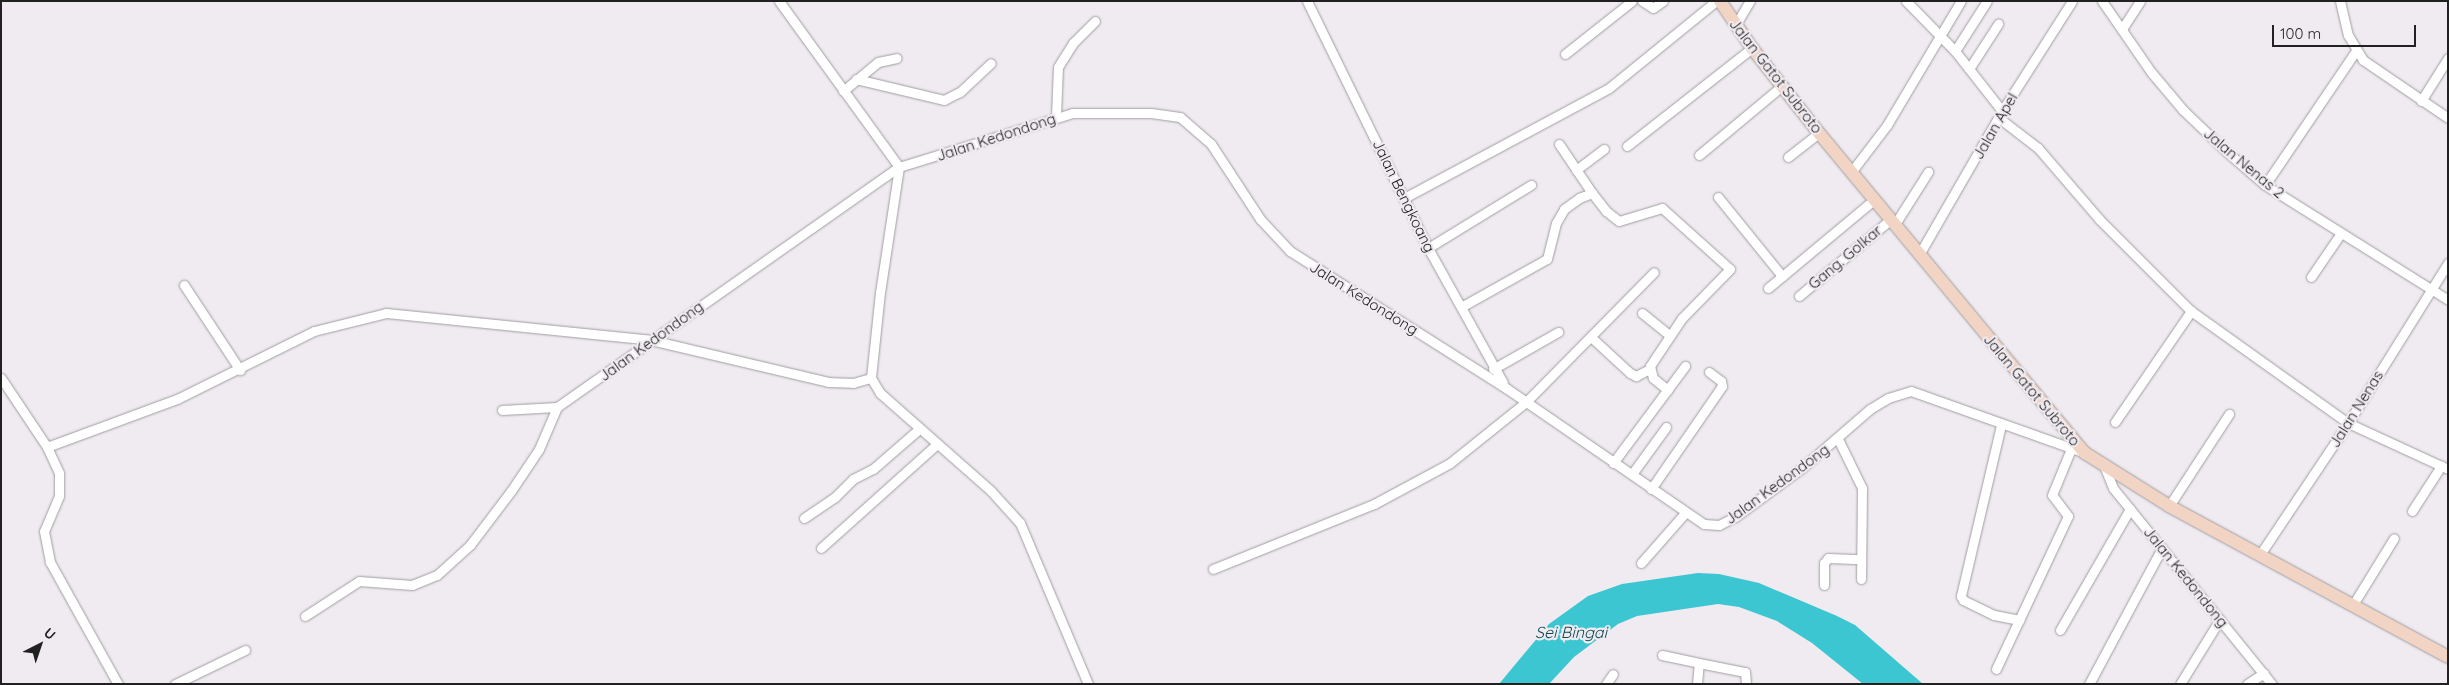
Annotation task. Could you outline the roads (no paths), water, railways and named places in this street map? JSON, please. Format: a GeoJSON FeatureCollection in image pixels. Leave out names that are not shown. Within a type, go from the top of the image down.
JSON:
{"type":"FeatureCollection","features":[{"type":"Feature","properties":{"kind":"main road","name":"Jalan Gatot Subroto"},"geometry":{"type":"LineString","coordinates":[[1720,1],[1752,48],[1819,133],[2085,453],[2105,468],[2128,478],[2169,506],[2354,603],[2448,657]]}},
{"type":"Feature","properties":{"kind":"street"},"geometry":{"type":"LineString","coordinates":[[779,1],[899,167],[880,292],[871,378],[880,393],[998,497],[1020,523],[1088,684]]}},
{"type":"Feature","properties":{"kind":"street","name":"Jalan Bengkoang"},"geometry":{"type":"LineString","coordinates":[[1307,1],[1406,197],[1428,248],[1461,307],[1492,369],[1506,388]]}},
{"type":"Feature","properties":{"kind":"street"},"geometry":{"type":"LineString","coordinates":[[1565,54],[1632,1]]}},
{"type":"Feature","properties":{"kind":"street"},"geometry":{"type":"LineString","coordinates":[[1642,1],[1652,8],[1663,1]]}},
{"type":"Feature","properties":{"kind":"street"},"geometry":{"type":"LineString","coordinates":[[1406,197],[1609,88],[1716,1]]}},
{"type":"Feature","properties":{"kind":"street"},"geometry":{"type":"LineString","coordinates":[[1736,24],[1750,1]]}},
{"type":"Feature","properties":{"kind":"street"},"geometry":{"type":"LineString","coordinates":[[1906,1],[1955,51],[2001,115],[2038,148],[2099,219],[2191,311],[2348,423],[2444,467],[2412,511]]}},
{"type":"Feature","properties":{"kind":"street"},"geometry":{"type":"LineString","coordinates":[[1852,171],[1887,124],[1939,33],[1961,1]]}},
{"type":"Feature","properties":{"kind":"street"},"geometry":{"type":"LineString","coordinates":[[1955,51],[1987,1]]}},
{"type":"Feature","properties":{"kind":"street","name":"Jalan Apel"},"geometry":{"type":"LineString","coordinates":[[1920,253],[2001,115],[2072,1]]}},
{"type":"Feature","properties":{"kind":"street"},"geometry":{"type":"LineString","coordinates":[[2122,29],[2140,1]]}},
{"type":"Feature","properties":{"kind":"street"},"geometry":{"type":"LineString","coordinates":[[2340,1],[2355,52],[2421,101],[2448,118]]}},
{"type":"Feature","properties":{"kind":"street","name":"Jalan Nenas 2"},"geometry":{"type":"LineString","coordinates":[[2106,4],[2122,29],[2183,110],[2266,185],[2429,290],[2448,300]]}},
{"type":"Feature","properties":{"kind":"street"},"geometry":{"type":"LineString","coordinates":[[1056,116],[1058,67],[1073,43],[1095,21]]}},
{"type":"Feature","properties":{"kind":"street"},"geometry":{"type":"LineString","coordinates":[[1969,69],[1998,24]]}},
{"type":"Feature","properties":{"kind":"street"},"geometry":{"type":"LineString","coordinates":[[1627,146],[1752,48]]}},
{"type":"Feature","properties":{"kind":"street"},"geometry":{"type":"LineString","coordinates":[[2266,185],[2355,52]]}},
{"type":"Feature","properties":{"kind":"street"},"geometry":{"type":"LineString","coordinates":[[843,91],[878,62],[897,58]]}},
{"type":"Feature","properties":{"kind":"street"},"geometry":{"type":"LineString","coordinates":[[2421,101],[2448,58]]}},
{"type":"Feature","properties":{"kind":"street"},"geometry":{"type":"LineString","coordinates":[[856,79],[944,100],[960,92],[991,63]]}},
{"type":"Feature","properties":{"kind":"street"},"geometry":{"type":"LineString","coordinates":[[1699,155],[1783,86]]}},
{"type":"Feature","properties":{"kind":"street","name":"Jalan Kedondong"},"geometry":{"type":"LineString","coordinates":[[556,407],[588,388],[651,340],[899,167],[1056,116],[1151,113],[1180,117],[1211,144],[1260,219],[1290,252],[1506,388],[1613,463],[1632,474],[1685,513],[1704,524],[1718,525],[1781,484],[1838,439],[1870,409],[1888,398],[1911,391],[2001,426],[2085,453]]}},
{"type":"Feature","properties":{"kind":"street"},"geometry":{"type":"LineString","coordinates":[[1788,158],[1819,133]]}},
{"type":"Feature","properties":{"kind":"street"},"geometry":{"type":"LineString","coordinates":[[1559,144],[1606,211],[1619,221],[1652,209],[1665,210],[1730,269],[1669,335],[1648,370],[1636,376],[1630,373],[1592,338]]}},
{"type":"Feature","properties":{"kind":"street"},"geometry":{"type":"LineString","coordinates":[[1576,170],[1604,149]]}},
{"type":"Feature","properties":{"kind":"street","name":"Gang. Golkar"},"geometry":{"type":"LineString","coordinates":[[1799,296],[1893,221],[1928,172]]}},
{"type":"Feature","properties":{"kind":"street"},"geometry":{"type":"LineString","coordinates":[[1428,248],[1531,185]]}},
{"type":"Feature","properties":{"kind":"street"},"geometry":{"type":"LineString","coordinates":[[1461,307],[1547,259],[1551,252],[1550,234],[1564,209],[1592,193]]}},
{"type":"Feature","properties":{"kind":"street"},"geometry":{"type":"LineString","coordinates":[[1718,198],[1782,276]]}},
{"type":"Feature","properties":{"kind":"street"},"geometry":{"type":"LineString","coordinates":[[1768,288],[1875,199]]}},
{"type":"Feature","properties":{"kind":"street"},"geometry":{"type":"LineString","coordinates":[[2311,277],[2341,233]]}},
{"type":"Feature","properties":{"kind":"street","name":"Jalan Nenas"},"geometry":{"type":"LineString","coordinates":[[2261,553],[2348,423],[2429,290],[2448,263]]}},
{"type":"Feature","properties":{"kind":"street"},"geometry":{"type":"LineString","coordinates":[[1213,569],[1374,504],[1428,477],[1477,444],[1526,402],[1592,338],[1654,272]]}},
{"type":"Feature","properties":{"kind":"street"},"geometry":{"type":"LineString","coordinates":[[184,285],[240,370]]}},
{"type":"Feature","properties":{"kind":"street"},"geometry":{"type":"LineString","coordinates":[[2115,422],[2191,311]]}},
{"type":"Feature","properties":{"kind":"street"},"geometry":{"type":"LineString","coordinates":[[47,447],[177,399],[240,370],[314,331],[386,313],[651,340],[828,382],[853,383],[871,378]]}},
{"type":"Feature","properties":{"kind":"street"},"geometry":{"type":"LineString","coordinates":[[1642,313],[1669,335]]}},
{"type":"Feature","properties":{"kind":"street"},"geometry":{"type":"LineString","coordinates":[[1492,369],[1558,332]]}},
{"type":"Feature","properties":{"kind":"street"},"geometry":{"type":"LineString","coordinates":[[1613,463],[1685,366]]}},
{"type":"Feature","properties":{"kind":"street"},"geometry":{"type":"LineString","coordinates":[[1648,370],[1658,384],[1668,390]]}},
{"type":"Feature","properties":{"kind":"street"},"geometry":{"type":"LineString","coordinates":[[1652,489],[1722,386],[1721,381],[1709,372]]}},
{"type":"Feature","properties":{"kind":"street"},"geometry":{"type":"LineString","coordinates":[[1,378],[47,447],[59,473],[59,496],[44,530],[50,562],[118,684]]}},
{"type":"Feature","properties":{"kind":"street"},"geometry":{"type":"LineString","coordinates":[[305,616],[359,581],[412,585],[424,582],[446,568],[479,534],[524,473],[539,449],[556,407],[502,410]]}},
{"type":"Feature","properties":{"kind":"street"},"geometry":{"type":"LineString","coordinates":[[2169,506],[2229,414]]}},
{"type":"Feature","properties":{"kind":"street"},"geometry":{"type":"LineString","coordinates":[[2001,426],[1961,596],[1963,600],[1994,615],[2020,620]]}},
{"type":"Feature","properties":{"kind":"street"},"geometry":{"type":"LineString","coordinates":[[1632,474],[1666,427]]}},
{"type":"Feature","properties":{"kind":"street"},"geometry":{"type":"LineString","coordinates":[[804,518],[835,497],[853,479],[873,468],[919,429]]}},
{"type":"Feature","properties":{"kind":"street"},"geometry":{"type":"LineString","coordinates":[[1838,439],[1862,488],[1861,579]]}},
{"type":"Feature","properties":{"kind":"street"},"geometry":{"type":"LineString","coordinates":[[821,548],[937,444]]}},
{"type":"Feature","properties":{"kind":"street"},"geometry":{"type":"LineString","coordinates":[[1996,669],[2068,516],[2052,495],[2071,449]]}},
{"type":"Feature","properties":{"kind":"street","name":"Jalan Kedondong"},"geometry":{"type":"LineString","coordinates":[[2105,468],[2113,488],[2130,510],[2272,684]]}},
{"type":"Feature","properties":{"kind":"street"},"geometry":{"type":"LineString","coordinates":[[2060,630],[2130,510]]}},
{"type":"Feature","properties":{"kind":"street"},"geometry":{"type":"LineString","coordinates":[[1641,563],[1685,513]]}},
{"type":"Feature","properties":{"kind":"street"},"geometry":{"type":"LineString","coordinates":[[2354,603],[2394,538]]}},
{"type":"Feature","properties":{"kind":"street"},"geometry":{"type":"LineString","coordinates":[[2089,684],[2162,548]]}},
{"type":"Feature","properties":{"kind":"street"},"geometry":{"type":"LineString","coordinates":[[1824,585],[1824,562],[1828,558],[1861,559]]}},
{"type":"Feature","properties":{"kind":"street"},"geometry":{"type":"LineString","coordinates":[[2180,684],[2220,619]]}},
{"type":"Feature","properties":{"kind":"street"},"geometry":{"type":"LineString","coordinates":[[175,684],[245,650]]}},
{"type":"Feature","properties":{"kind":"street"},"geometry":{"type":"LineString","coordinates":[[1662,655],[1745,672],[1746,684]]}},
{"type":"Feature","properties":{"kind":"street"},"geometry":{"type":"LineString","coordinates":[[1697,684],[1699,663]]}},
{"type":"Feature","properties":{"kind":"street"},"geometry":{"type":"LineString","coordinates":[[2247,684],[2264,673]]}},
{"type":"Feature","properties":{"kind":"street"},"geometry":{"type":"LineString","coordinates":[[1606,684],[1613,674]]}},
{"type":"Feature","properties":{"kind":"water","name":"Sei Bingai"},"geometry":{"type":"Polygon","coordinates":[[[1698,573],[1719,574],[1759,583],[1837,616],[1855,625],[1923,684],[1863,684],[1812,643],[1777,621],[1739,607],[1718,604],[1637,616],[1618,624],[1574,657],[1549,684],[1499,684],[1549,624],[1588,596],[1622,584],[1698,573]]]}}]}
